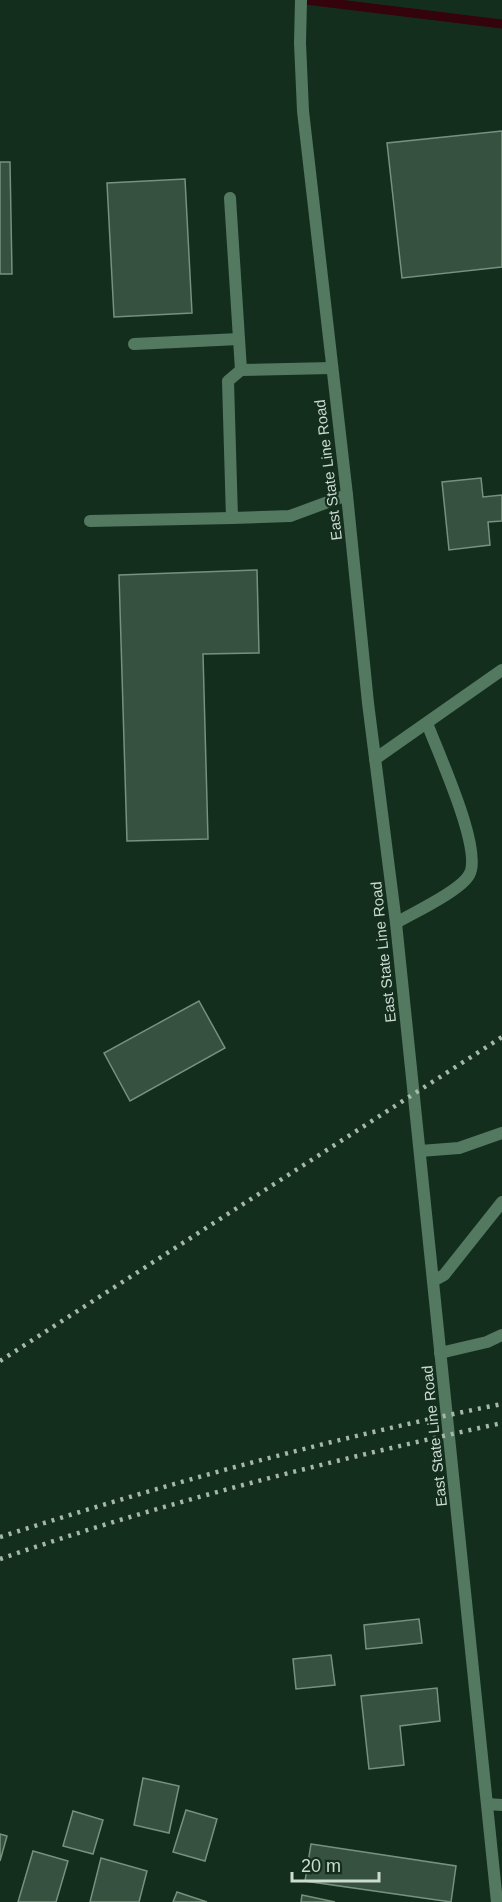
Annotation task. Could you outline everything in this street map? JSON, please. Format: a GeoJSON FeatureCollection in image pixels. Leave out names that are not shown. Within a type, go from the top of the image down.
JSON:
{"type":"FeatureCollection","features":[{"type":"Feature","properties":{"kind":"street","name":"East State Line Road"},"geometry":{"type":"LineString","coordinates":[[301,0],[303,111],[375,759],[396,923],[497,1902]]}},
{"type":"Feature","properties":{"kind":"street"},"geometry":{"type":"LineString","coordinates":[[230,198],[241,370]]}},
{"type":"Feature","properties":{"kind":"street"},"geometry":{"type":"LineString","coordinates":[[134,344],[239,339]]}},
{"type":"Feature","properties":{"kind":"street"},"geometry":{"type":"LineString","coordinates":[[232,518],[228,381],[241,370],[331,368]]}},
{"type":"Feature","properties":{"kind":"street"},"geometry":{"type":"LineString","coordinates":[[90,522],[290,516],[347,495]]}},
{"type":"Feature","properties":{"kind":"street"},"geometry":{"type":"LineString","coordinates":[[375,759],[502,670]]}},
{"type":"Feature","properties":{"kind":"street"},"geometry":{"type":"LineString","coordinates":[[396,923],[457,888],[470,875],[473,857],[470,836],[427,723]]}},
{"type":"Feature","properties":{"kind":"street"},"geometry":{"type":"LineString","coordinates":[[420,1151],[459,1148],[502,1133]]}},
{"type":"Feature","properties":{"kind":"street"},"geometry":{"type":"LineString","coordinates":[[433,1281],[444,1275],[502,1202]]}},
{"type":"Feature","properties":{"kind":"street"},"geometry":{"type":"LineString","coordinates":[[440,1353],[487,1342],[502,1335]]}},
{"type":"Feature","properties":{"kind":"street"},"geometry":{"type":"LineString","coordinates":[[487,1804],[502,1805]]}},
{"type":"Feature","properties":{"kind":"building"},"geometry":{"type":"Polygon","coordinates":[[[502,131],[502,267],[402,278],[387,143],[502,131]]]}},
{"type":"Feature","properties":{"kind":"building"},"geometry":{"type":"Polygon","coordinates":[[[0,162],[10,162],[12,274],[0,274],[0,162]]]}},
{"type":"Feature","properties":{"kind":"building"},"geometry":{"type":"Polygon","coordinates":[[[185,179],[192,313],[114,317],[107,183],[185,179]]]}},
{"type":"Feature","properties":{"kind":"building"},"geometry":{"type":"Polygon","coordinates":[[[481,478],[483,497],[502,495],[502,521],[488,522],[490,545],[449,550],[442,482],[481,478]]]}},
{"type":"Feature","properties":{"kind":"building"},"geometry":{"type":"Polygon","coordinates":[[[257,570],[259,653],[203,654],[208,839],[127,841],[119,575],[257,570]]]}},
{"type":"Feature","properties":{"kind":"building"},"geometry":{"type":"Polygon","coordinates":[[[199,1001],[225,1048],[130,1101],[104,1053],[199,1001]]]}},
{"type":"Feature","properties":{"kind":"building"},"geometry":{"type":"Polygon","coordinates":[[[419,1619],[422,1643],[366,1649],[364,1625],[419,1619]]]}},
{"type":"Feature","properties":{"kind":"building"},"geometry":{"type":"Polygon","coordinates":[[[331,1655],[335,1685],[296,1689],[293,1659],[331,1655]]]}},
{"type":"Feature","properties":{"kind":"building"},"geometry":{"type":"Polygon","coordinates":[[[437,1688],[440,1721],[400,1726],[404,1765],[369,1769],[361,1696],[437,1688]]]}},
{"type":"Feature","properties":{"kind":"building"},"geometry":{"type":"Polygon","coordinates":[[[143,1778],[179,1786],[169,1833],[134,1825],[143,1778]]]}},
{"type":"Feature","properties":{"kind":"building"},"geometry":{"type":"Polygon","coordinates":[[[186,1810],[217,1819],[205,1861],[173,1852],[186,1810]]]}},
{"type":"Feature","properties":{"kind":"building"},"geometry":{"type":"Polygon","coordinates":[[[73,1811],[103,1820],[93,1854],[63,1846],[73,1811]]]}},
{"type":"Feature","properties":{"kind":"building"},"geometry":{"type":"Polygon","coordinates":[[[0,1834],[7,1836],[0,1861],[0,1834]]]}},
{"type":"Feature","properties":{"kind":"building"},"geometry":{"type":"Polygon","coordinates":[[[311,1844],[456,1866],[451,1902],[305,1881],[311,1844]]]}},
{"type":"Feature","properties":{"kind":"building"},"geometry":{"type":"Polygon","coordinates":[[[33,1851],[68,1861],[56,1902],[18,1902],[33,1851]]]}},
{"type":"Feature","properties":{"kind":"building"},"geometry":{"type":"Polygon","coordinates":[[[101,1858],[147,1871],[139,1902],[90,1902],[101,1858]]]}},
{"type":"Feature","properties":{"kind":"building"},"geometry":{"type":"Polygon","coordinates":[[[177,1892],[207,1902],[173,1902],[177,1892]]]}},
{"type":"Feature","properties":{"kind":"building"},"geometry":{"type":"Polygon","coordinates":[[[302,1895],[335,1902],[301,1902],[302,1895]]]}},
{"type":"Feature","properties":{"kind":"waterway"},"geometry":{"type":"LineString","coordinates":[[306,0],[502,24]]}},
{"type":"Feature","properties":{"kind":"railway"},"geometry":{"type":"LineString","coordinates":[[0,1361],[502,1037]]}},
{"type":"Feature","properties":{"kind":"railway"},"geometry":{"type":"LineString","coordinates":[[0,1537],[249,1463],[438,1417],[502,1404]]}},
{"type":"Feature","properties":{"kind":"railway"},"geometry":{"type":"LineString","coordinates":[[0,1559],[186,1501],[375,1452],[502,1423]]}}]}
